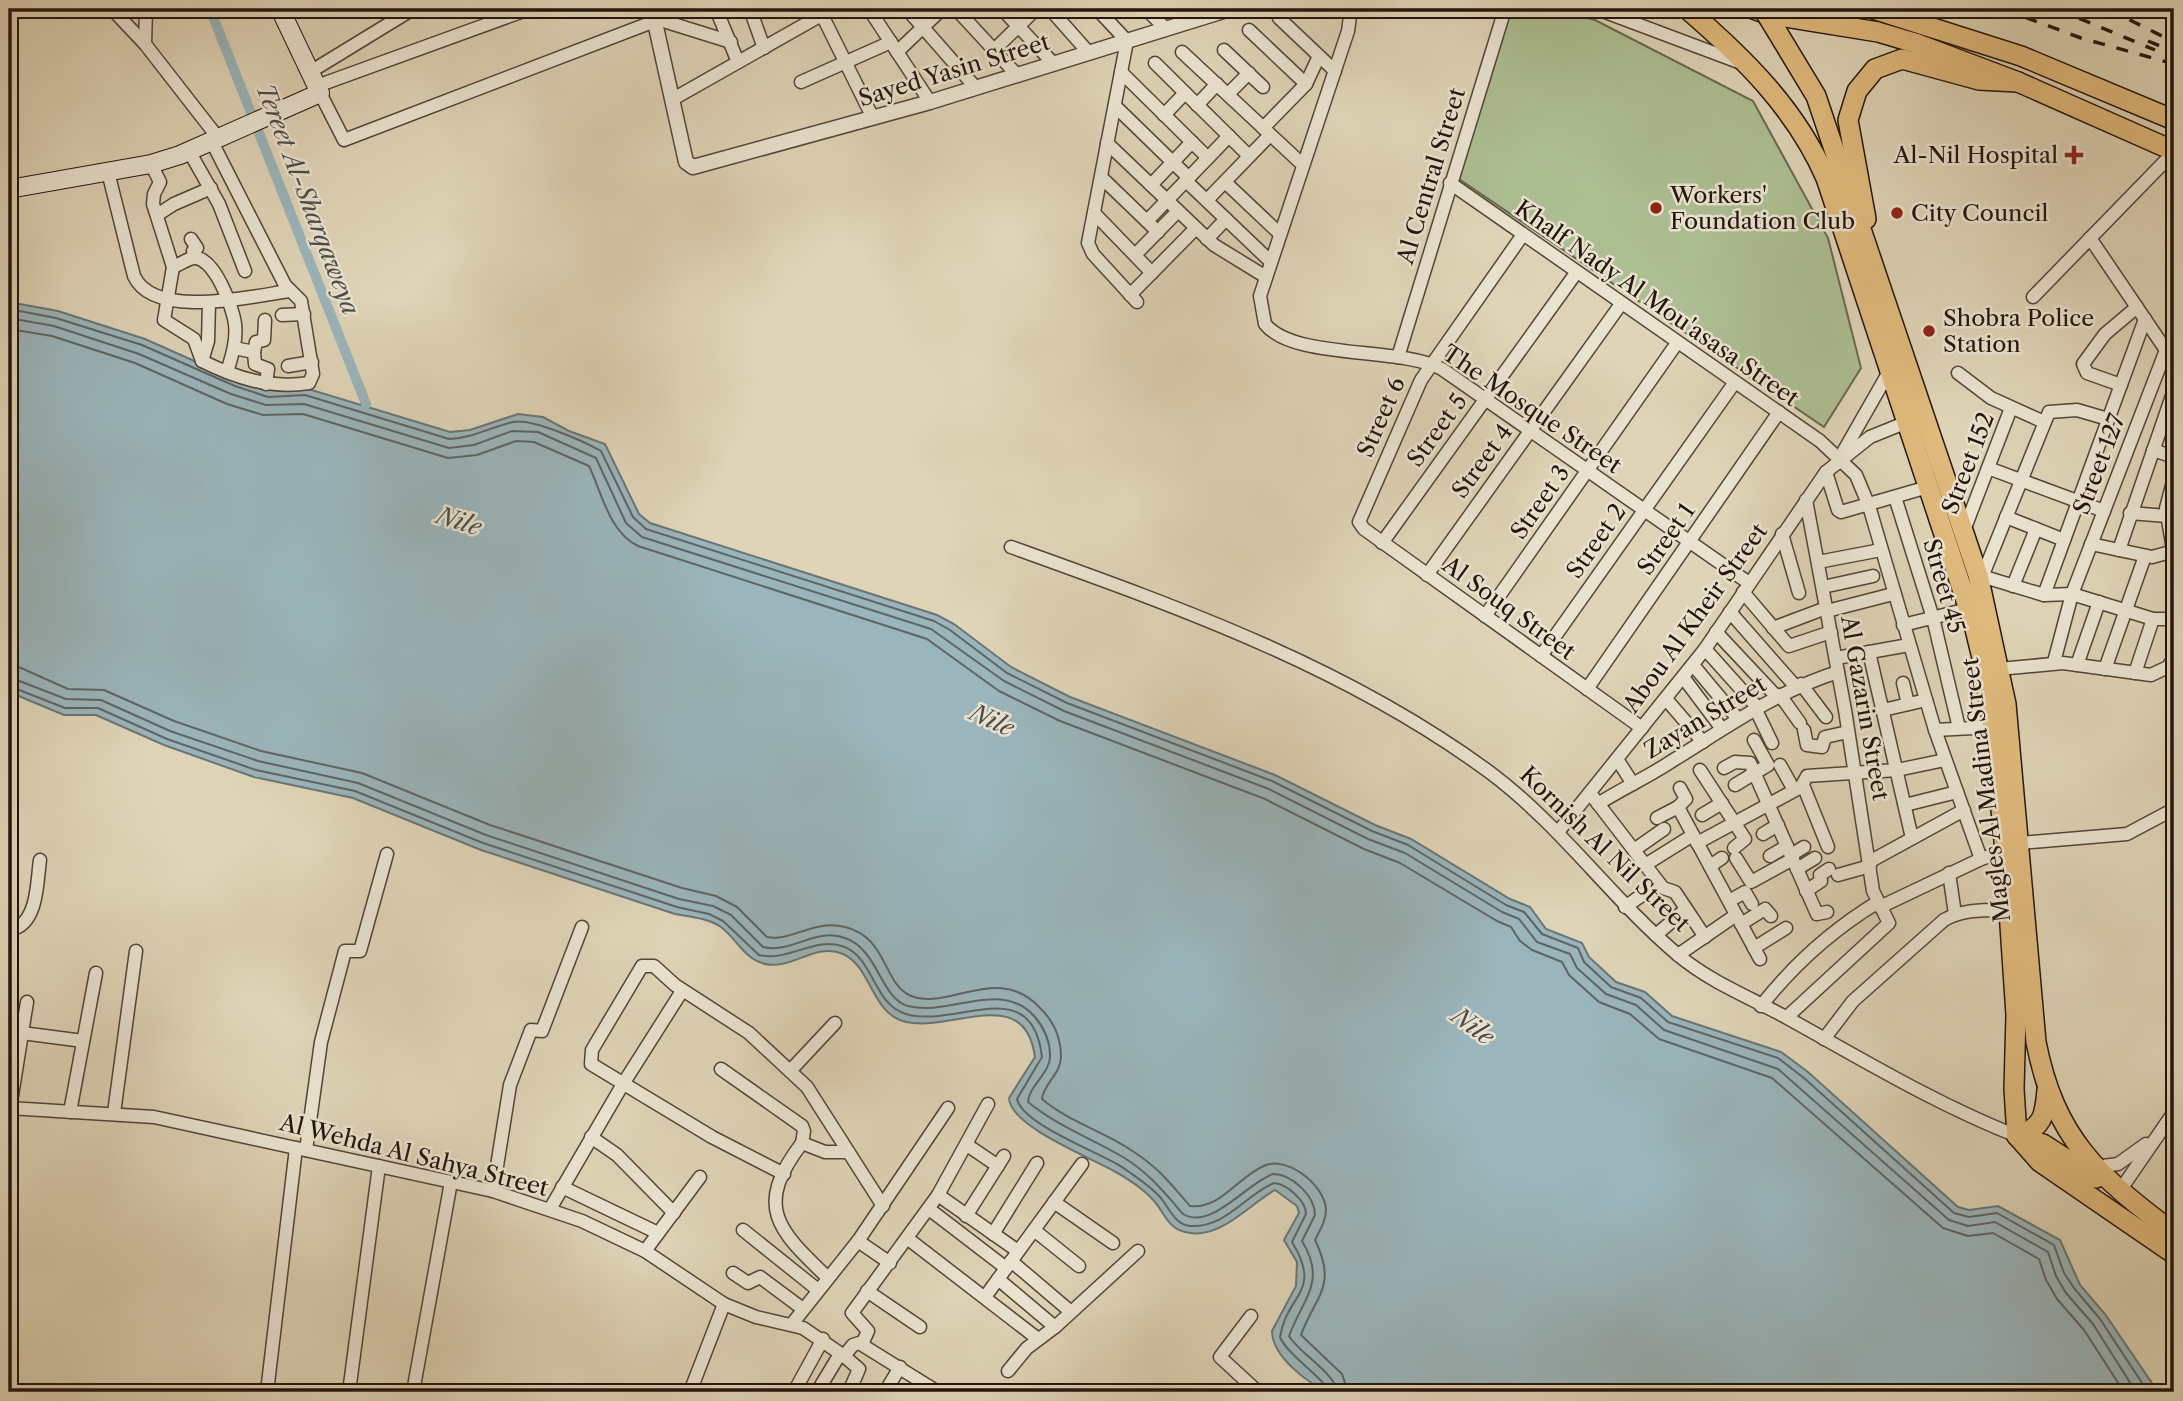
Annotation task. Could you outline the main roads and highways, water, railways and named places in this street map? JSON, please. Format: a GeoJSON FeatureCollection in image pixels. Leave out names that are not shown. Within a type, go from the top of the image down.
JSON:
{"type":"FeatureCollection","features":[{"type":"Feature","properties":{"kind":"main road"},"geometry":{"type":"LineString","coordinates":[[9,189],[151,164],[216,141],[283,110],[316,84],[280,9]]}},
{"type":"Feature","properties":{"kind":"main road","name":"Magles Al Madina Street"},"geometry":{"type":"LineString","coordinates":[[1687,9],[1746,64],[1787,108],[1815,153],[1890,370],[1982,658],[2013,847],[2036,1042],[2047,1087],[2068,1133],[2108,1180]]}},
{"type":"Feature","properties":{"kind":"main road"},"geometry":{"type":"LineString","coordinates":[[1753,9],[1767,14],[1878,32],[2018,82],[2174,152]]}},
{"type":"Feature","properties":{"kind":"main road"},"geometry":{"type":"LineString","coordinates":[[1873,9],[2021,57],[2174,120]]}},
{"type":"Feature","properties":{"kind":"main road","name":"Magles Al Madina Street"},"geometry":{"type":"LineString","coordinates":[[1766,14],[1816,96],[1963,533],[1980,576],[2006,704],[2013,847],[2007,910],[2016,1015],[2014,1089],[2017,1136]]}},
{"type":"Feature","properties":{"kind":"main road"},"geometry":{"type":"LineString","coordinates":[[1863,237],[1865,203],[1849,120],[1854,98],[1865,79],[1888,62],[1902,59],[1979,80],[2018,82]]}},
{"type":"Feature","properties":{"kind":"main road"},"geometry":{"type":"LineString","coordinates":[[2017,1136],[2032,1132],[2043,1119],[2047,1087]]}},
{"type":"Feature","properties":{"kind":"main road"},"geometry":{"type":"LineString","coordinates":[[2017,1136],[2043,1144],[2092,1177],[2108,1180],[2174,1233]]}},
{"type":"Feature","properties":{"kind":"main road","name":"Kornish Al Nil Street"},"geometry":{"type":"LineString","coordinates":[[2017,1136],[2040,1162],[2174,1254]]}},
{"type":"Feature","properties":{"kind":"water","name":"Nile"},"geometry":{"type":"Polygon","coordinates":[[[9,302],[58,311],[145,339],[237,380],[270,390],[305,388],[450,432],[470,430],[518,414],[543,417],[569,431],[605,444],[639,514],[650,523],[937,615],[954,624],[1011,667],[1070,697],[1275,775],[1375,825],[1411,839],[1510,899],[1530,907],[1546,929],[1582,943],[1589,957],[1616,982],[1645,992],[1672,1016],[1781,1052],[1808,1072],[1958,1207],[1969,1210],[1998,1206],[2060,1240],[2080,1285],[2105,1314],[2158,1392],[1329,1392],[1321,1388],[1302,1376],[1284,1359],[1272,1331],[1296,1286],[1297,1262],[1284,1240],[1299,1213],[1297,1206],[1275,1190],[1222,1227],[1198,1233],[1175,1228],[1151,1197],[1135,1184],[1052,1140],[1022,1119],[1013,1109],[1009,1098],[1035,1057],[1029,1035],[1017,1022],[1002,1016],[984,1015],[925,1023],[906,1022],[885,1010],[860,969],[853,960],[843,954],[823,951],[785,963],[765,964],[752,958],[721,927],[699,918],[675,914],[481,850],[353,798],[254,777],[164,745],[96,715],[64,715],[9,692],[9,302]]]}},
{"type":"Feature","properties":{"kind":"waterway","name":"Tereet Al-Sharqaweya"},"geometry":{"type":"LineString","coordinates":[[210,9],[366,404]]}},
{"type":"Feature","properties":{"kind":"railway"},"geometry":{"type":"LineString","coordinates":[[2003,9],[2081,38],[2174,64]]}},
{"type":"Feature","properties":{"kind":"railway"},"geometry":{"type":"LineString","coordinates":[[2057,9],[2155,50]]}},
{"type":"Feature","properties":{"kind":"railway"},"geometry":{"type":"LineString","coordinates":[[2108,9],[2174,42]]}},
{"type":"Feature","properties":{"kind":"railway"},"geometry":{"type":"LineString","coordinates":[[2148,41],[2174,52]]}},
{"type":"Feature","properties":{"kind":"place","name":"Al-Nil Hospital"},"geometry":{"type":"Point","coordinates":[2074,155]}},
{"type":"Feature","properties":{"kind":"place","name":"Workers' Foundation Club"},"geometry":{"type":"Point","coordinates":[1656,208]}},
{"type":"Feature","properties":{"kind":"place","name":"City Council"},"geometry":{"type":"Point","coordinates":[1897,213]}},
{"type":"Feature","properties":{"kind":"place","name":"Shobra Police Station"},"geometry":{"type":"Point","coordinates":[1929,331]}}]}
